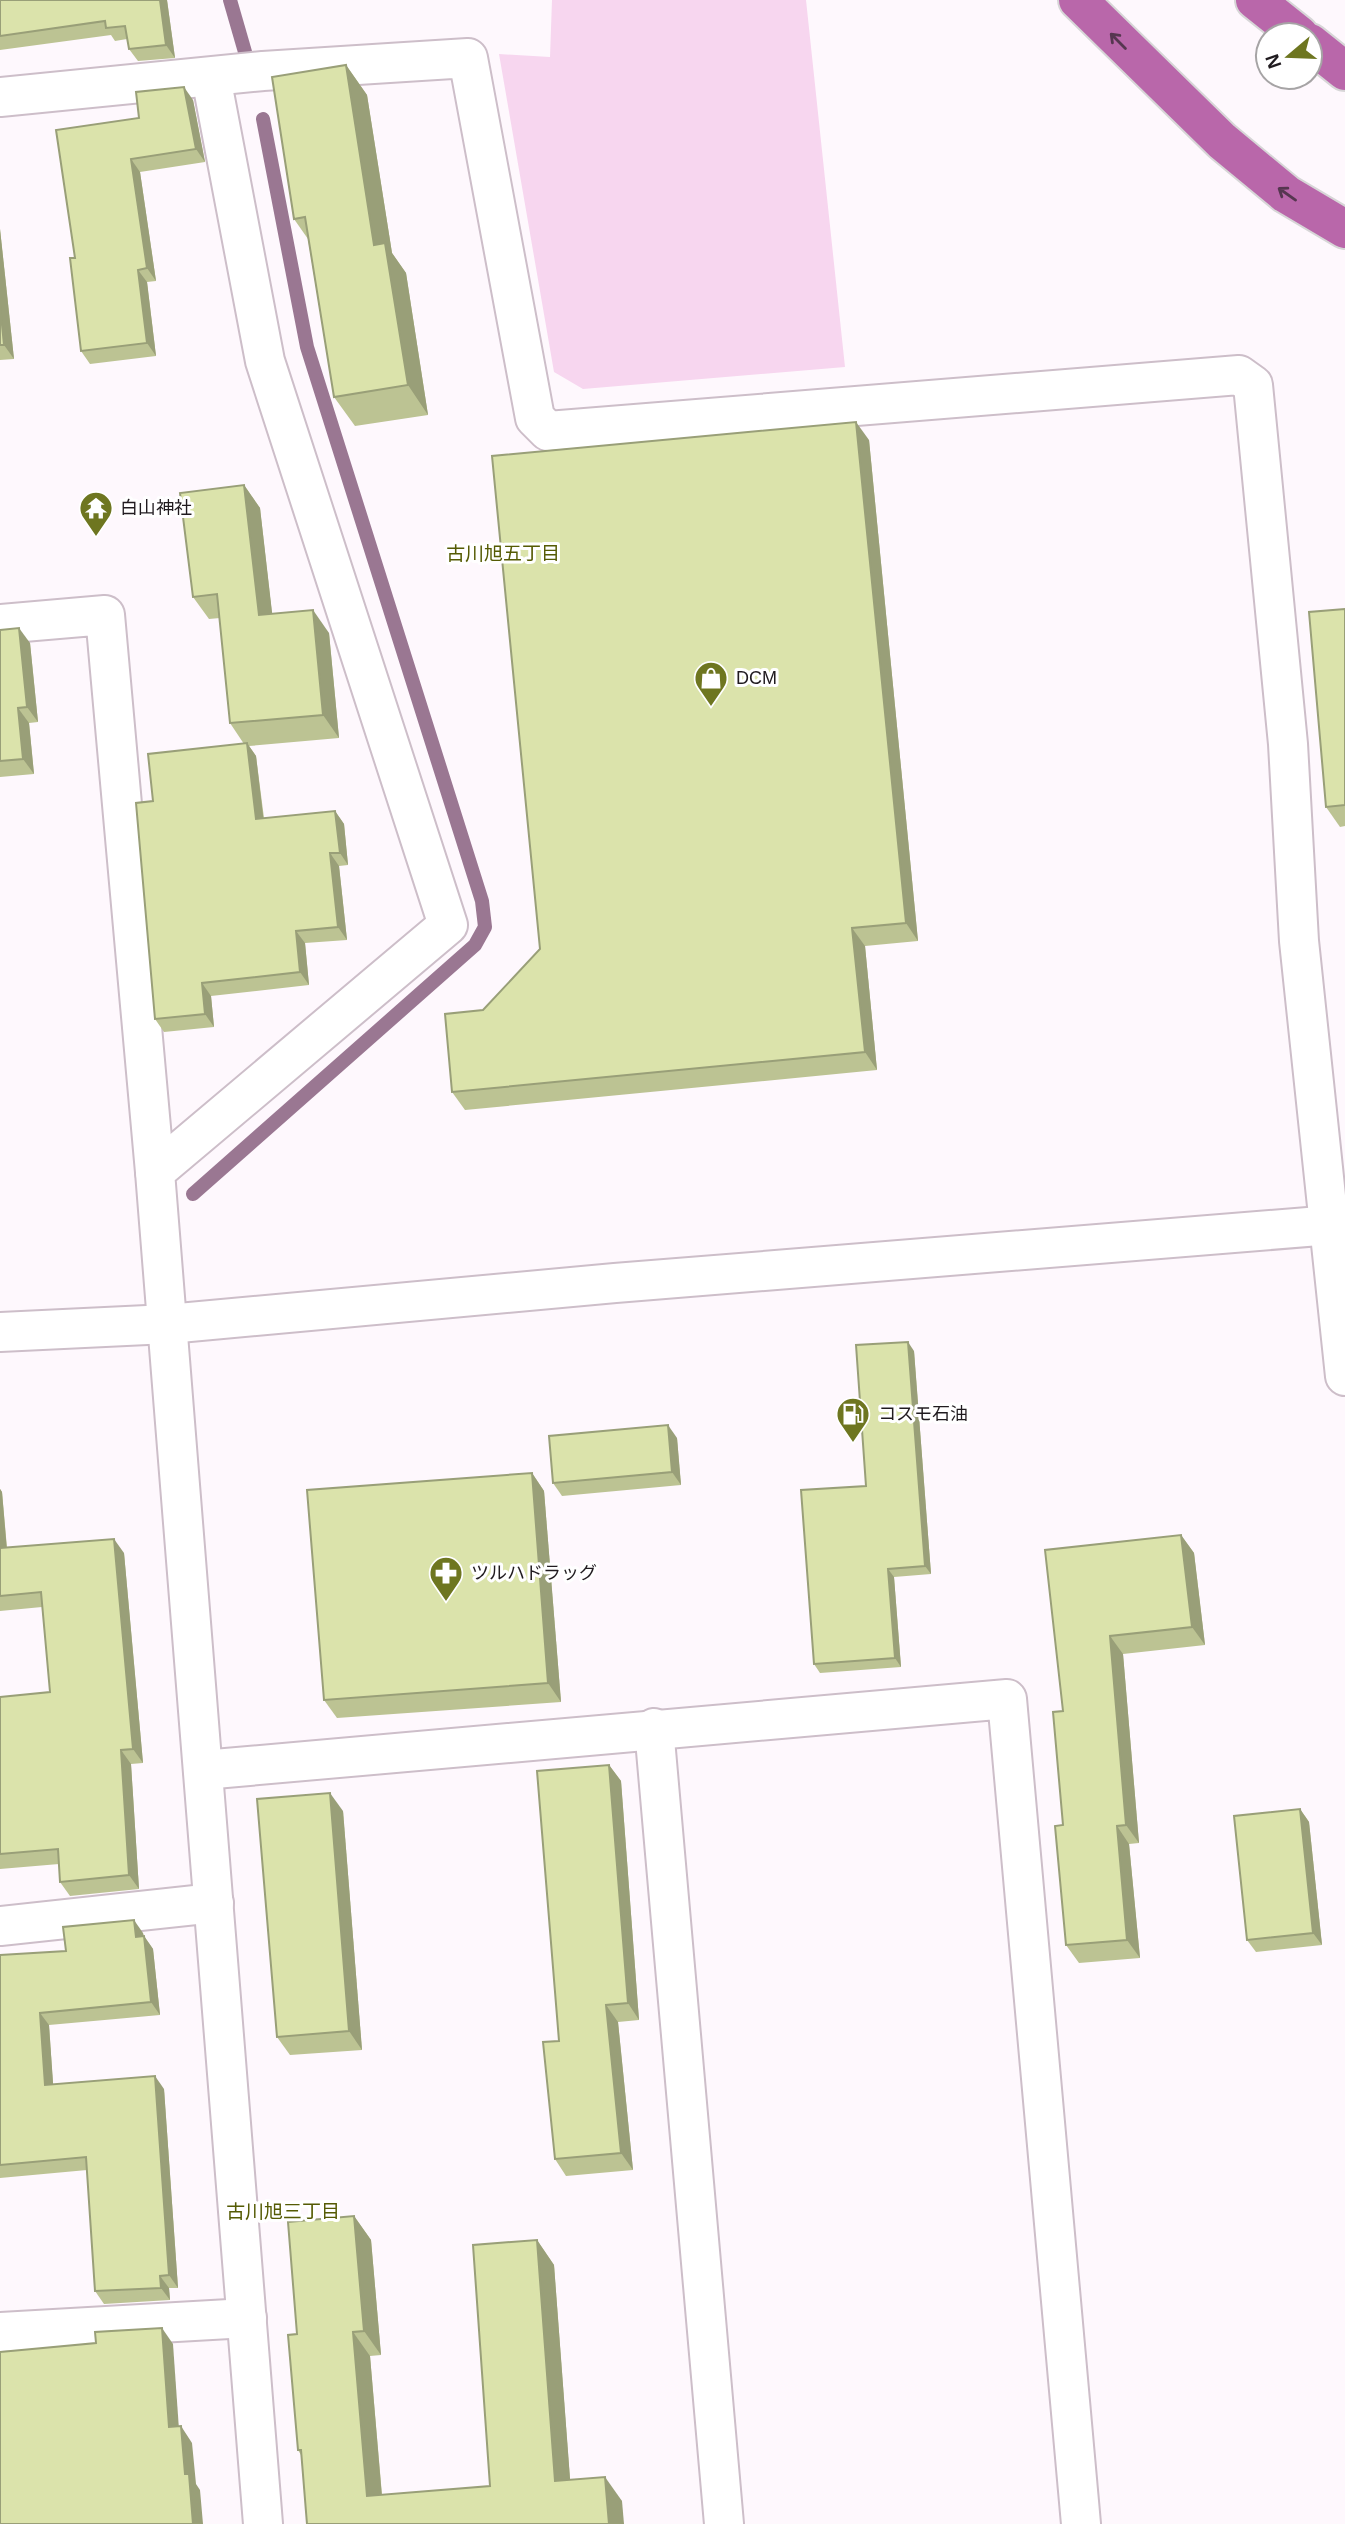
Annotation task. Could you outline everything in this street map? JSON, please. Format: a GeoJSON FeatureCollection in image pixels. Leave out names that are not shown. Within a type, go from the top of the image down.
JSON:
{"type":"FeatureCollection","features":[{"type":"Feature","properties":{"kind":"highway"},"geometry":{"type":"LineString","coordinates":[[1078,0],[1222,141],[1286,194],[1345,229]]}},
{"type":"Feature","properties":{"kind":"highway"},"geometry":{"type":"LineString","coordinates":[[1255,0],[1281,21]]}},
{"type":"Feature","properties":{"kind":"highway"},"geometry":{"type":"LineString","coordinates":[[1324,54],[1345,71]]}},
{"type":"Feature","properties":{"kind":"street"},"geometry":{"type":"LineString","coordinates":[[0,97],[234,74],[468,58],[535,418],[548,432],[1239,375],[1253,385],[1287,744],[1298,941],[1337,1225],[1345,1376]]}},
{"type":"Feature","properties":{"kind":"street"},"geometry":{"type":"LineString","coordinates":[[155,1172],[448,925],[265,361],[234,74]]}},
{"type":"Feature","properties":{"kind":"street"},"geometry":{"type":"LineString","coordinates":[[0,624],[105,615],[168,1324],[263,2524]]}},
{"type":"Feature","properties":{"kind":"street"},"geometry":{"type":"LineString","coordinates":[[0,1332],[168,1324],[615,1283],[1337,1225]]}},
{"type":"Feature","properties":{"kind":"street"},"geometry":{"type":"LineString","coordinates":[[203,1770],[654,1728],[1007,1699],[1081,2524]]}},
{"type":"Feature","properties":{"kind":"street"},"geometry":{"type":"LineString","coordinates":[[654,1728],[724,2524]]}},
{"type":"Feature","properties":{"kind":"street"},"geometry":{"type":"LineString","coordinates":[[0,1926],[214,1903]]}},
{"type":"Feature","properties":{"kind":"street"},"geometry":{"type":"LineString","coordinates":[[0,2332],[247,2318]]}},
{"type":"Feature","properties":{"kind":"shaded area"},"geometry":{"type":"Polygon","coordinates":[[[552,0],[806,0],[845,367],[583,389],[554,372],[499,54],[550,57],[552,0]]]}},
{"type":"Feature","properties":{"kind":"building"},"geometry":{"type":"Polygon","coordinates":[[[0,0],[160,0],[166,45],[129,49],[125,26],[106,28],[105,21],[0,36],[0,0]]]}},
{"type":"Feature","properties":{"kind":"building"},"geometry":{"type":"Polygon","coordinates":[[[346,65],[374,245],[385,243],[408,385],[334,397],[305,217],[294,219],[272,77],[346,65]]]}},
{"type":"Feature","properties":{"kind":"building"},"geometry":{"type":"Polygon","coordinates":[[[184,87],[196,149],[131,159],[147,268],[138,270],[147,343],[81,351],[70,258],[75,258],[56,130],[139,118],[136,92],[184,87]]]}},
{"type":"Feature","properties":{"kind":"building"},"geometry":{"type":"Polygon","coordinates":[[[0,305],[4,345],[0,345],[0,305]]]}},
{"type":"Feature","properties":{"kind":"building","name":"DCM"},"geometry":{"type":"Polygon","coordinates":[[[856,422],[906,923],[852,928],[865,1052],[452,1092],[445,1014],[483,1010],[540,949],[492,456],[856,422]]]}},
{"type":"Feature","properties":{"kind":"building"},"geometry":{"type":"Polygon","coordinates":[[[244,485],[259,615],[313,610],[323,715],[230,723],[217,594],[193,597],[180,493],[244,485]]]}},
{"type":"Feature","properties":{"kind":"building"},"geometry":{"type":"Polygon","coordinates":[[[1345,609],[1345,805],[1326,807],[1309,612],[1345,609]]]}},
{"type":"Feature","properties":{"kind":"building"},"geometry":{"type":"Polygon","coordinates":[[[19,628],[27,707],[18,708],[23,759],[0,761],[0,630],[19,628]]]}},
{"type":"Feature","properties":{"kind":"building"},"geometry":{"type":"Polygon","coordinates":[[[247,743],[256,819],[335,811],[340,853],[330,853],[338,927],[296,931],[300,972],[202,983],[205,1014],[155,1019],[136,803],[153,801],[148,754],[247,743]]]}},
{"type":"Feature","properties":{"kind":"building"},"geometry":{"type":"Polygon","coordinates":[[[908,1342],[925,1566],[888,1569],[895,1658],[814,1664],[801,1490],[866,1486],[856,1345],[908,1342]]]}},
{"type":"Feature","properties":{"kind":"building"},"geometry":{"type":"Polygon","coordinates":[[[668,1425],[672,1472],[553,1483],[549,1436],[668,1425]]]}},
{"type":"Feature","properties":{"kind":"building"},"geometry":{"type":"Polygon","coordinates":[[[532,1473],[548,1683],[324,1700],[307,1490],[532,1473]]]}},
{"type":"Feature","properties":{"kind":"building"},"geometry":{"type":"Polygon","coordinates":[[[1181,1535],[1192,1627],[1110,1636],[1126,1825],[1117,1826],[1127,1940],[1066,1945],[1055,1826],[1063,1825],[1053,1712],[1063,1711],[1045,1550],[1181,1535]]]}},
{"type":"Feature","properties":{"kind":"building"},"geometry":{"type":"Polygon","coordinates":[[[114,1539],[133,1749],[121,1750],[129,1875],[60,1882],[58,1849],[0,1854],[0,1697],[50,1692],[41,1592],[0,1596],[0,1548],[114,1539]]]}},
{"type":"Feature","properties":{"kind":"building"},"geometry":{"type":"Polygon","coordinates":[[[609,1765],[628,2003],[606,2005],[621,2153],[555,2159],[543,2042],[559,2041],[537,1771],[609,1765]]]}},
{"type":"Feature","properties":{"kind":"building"},"geometry":{"type":"Polygon","coordinates":[[[330,1793],[349,2031],[277,2037],[257,1799],[330,1793]]]}},
{"type":"Feature","properties":{"kind":"building"},"geometry":{"type":"Polygon","coordinates":[[[1300,1809],[1313,1933],[1247,1940],[1234,1816],[1300,1809]]]}},
{"type":"Feature","properties":{"kind":"building"},"geometry":{"type":"Polygon","coordinates":[[[134,1920],[136,1937],[144,1936],[151,2002],[40,2013],[45,2085],[155,2076],[169,2275],[160,2276],[161,2288],[95,2291],[86,2157],[0,2165],[0,1955],[66,1951],[63,1927],[134,1920]]]}},
{"type":"Feature","properties":{"kind":"building"},"geometry":{"type":"Polygon","coordinates":[[[354,2216],[364,2331],[353,2332],[367,2496],[490,2486],[473,2245],[537,2240],[555,2481],[605,2477],[609,2524],[307,2524],[288,2335],[297,2334],[288,2222],[354,2216]]]}},
{"type":"Feature","properties":{"kind":"building"},"geometry":{"type":"Polygon","coordinates":[[[162,2328],[169,2427],[181,2426],[185,2474],[189,2474],[193,2524],[0,2524],[0,2352],[96,2343],[95,2332],[162,2328]]]}},
{"type":"Feature","properties":{"kind":"waterway"},"geometry":{"type":"LineString","coordinates":[[230,0],[245,52]]}},
{"type":"Feature","properties":{"kind":"waterway"},"geometry":{"type":"LineString","coordinates":[[193,1194],[475,945],[485,927],[482,901],[307,347],[263,119]]}},
{"type":"Feature","properties":{"kind":"place","name":"白山神社"},"geometry":{"type":"Point","coordinates":[96,538]}},
{"type":"Feature","properties":{"kind":"place","name":"DCM"},"geometry":{"type":"Point","coordinates":[711,708]}},
{"type":"Feature","properties":{"kind":"place","name":"コスモ石油"},"geometry":{"type":"Point","coordinates":[853,1444]}},
{"type":"Feature","properties":{"kind":"place","name":"ツルハドラッグ"},"geometry":{"type":"Point","coordinates":[446,1603]}},
{"type":"Feature","properties":{"kind":"district","name":"古川旭五丁目"},"geometry":{"type":"Point","coordinates":[503,553]}},
{"type":"Feature","properties":{"kind":"district","name":"古川旭三丁目"},"geometry":{"type":"Point","coordinates":[283,2211]}}]}
